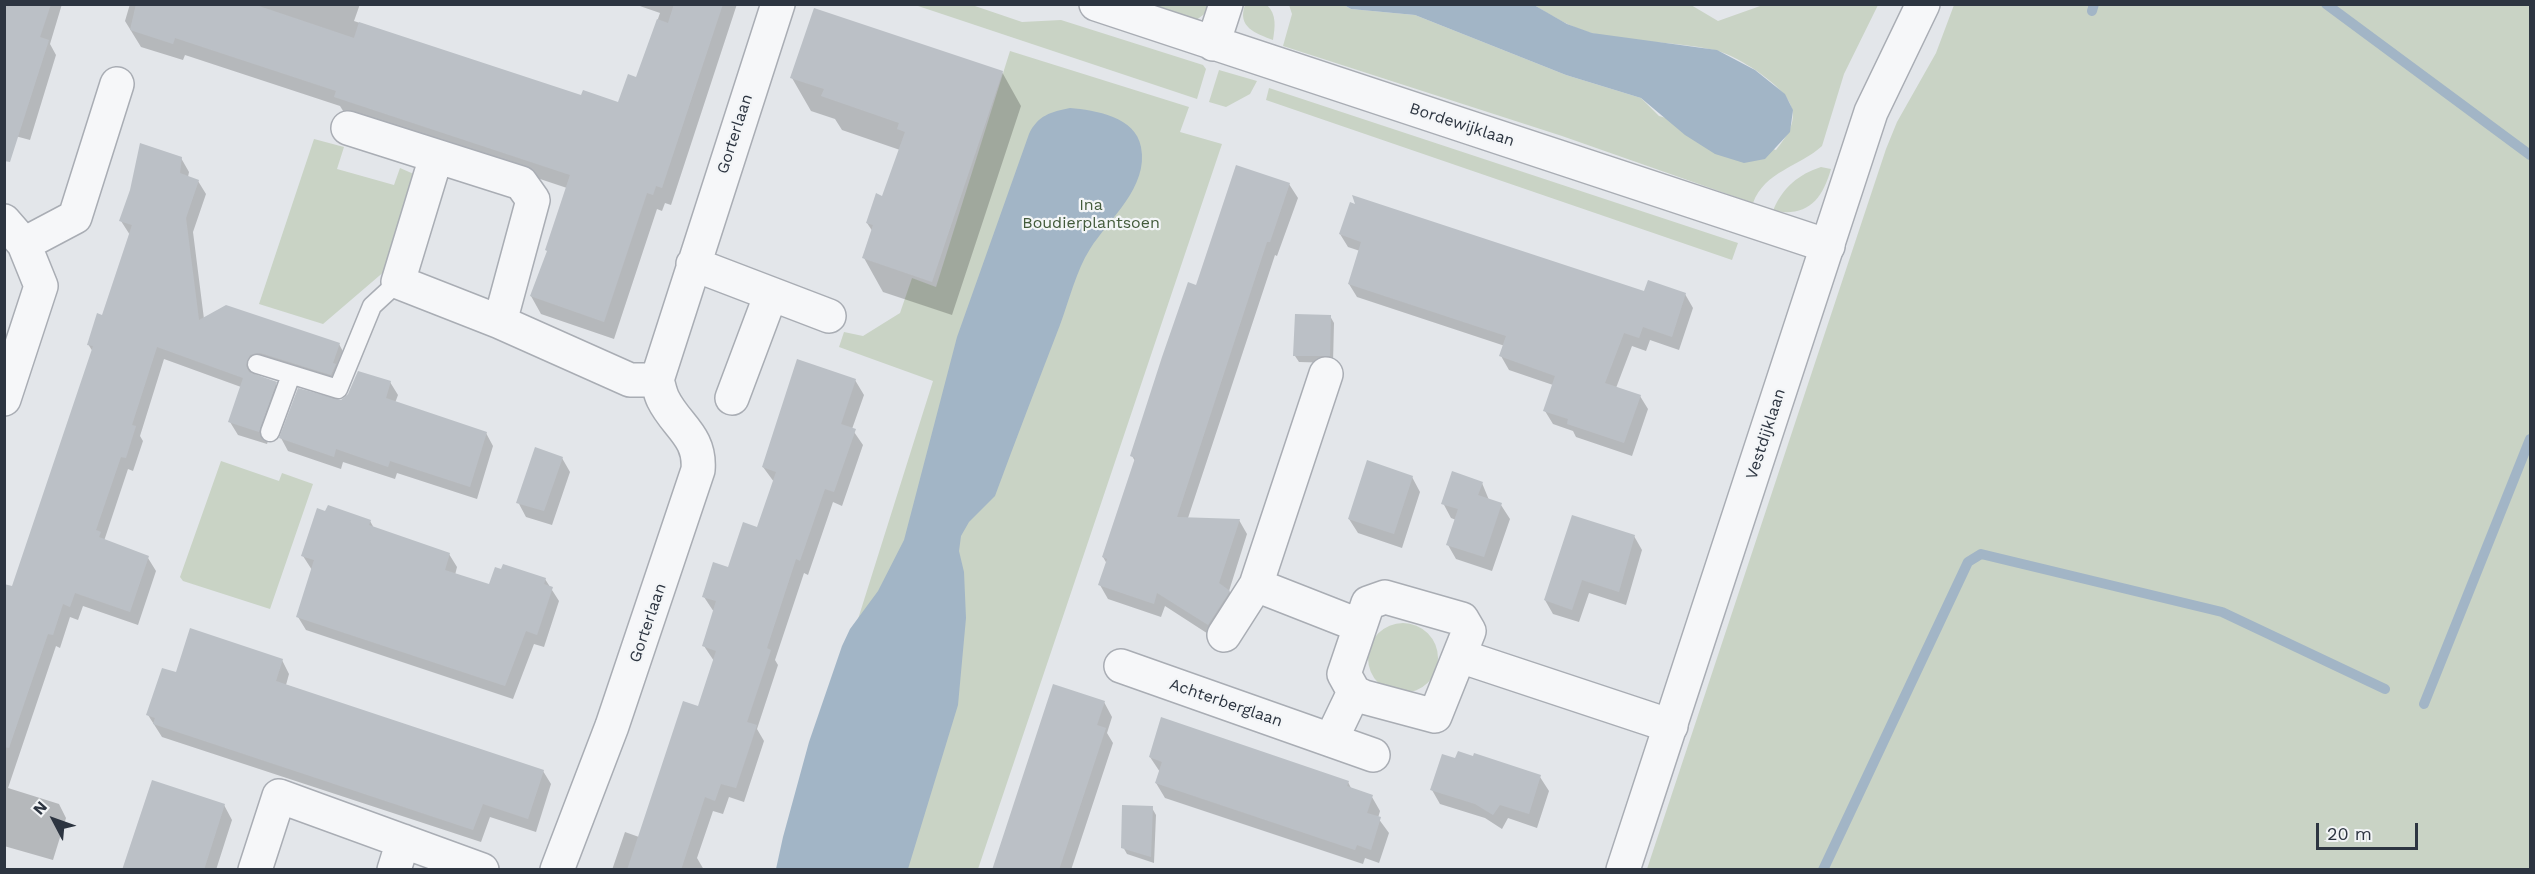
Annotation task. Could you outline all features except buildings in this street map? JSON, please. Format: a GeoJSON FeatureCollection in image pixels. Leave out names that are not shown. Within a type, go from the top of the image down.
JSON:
{"type":"FeatureCollection","features":[{"type":"Feature","properties":{"kind":"street","name":"Gorterlaan"},"geometry":{"type":"LineString","coordinates":[[556,870],[612,726],[698,470],[699,455],[694,441],[663,398],[657,380],[778,4]]}},
{"type":"Feature","properties":{"kind":"street","name":"Bordewijklaan"},"geometry":{"type":"LineString","coordinates":[[1096,4],[1828,246]]}},
{"type":"Feature","properties":{"kind":"street"},"geometry":{"type":"LineString","coordinates":[[1213,44],[1226,4]]}},
{"type":"Feature","properties":{"kind":"street","name":"Vestdijklaan"},"geometry":{"type":"LineString","coordinates":[[1623,870],[1871,112],[1923,4]]}},
{"type":"Feature","properties":{"kind":"street"},"geometry":{"type":"LineString","coordinates":[[4,399],[41,286],[14,233],[75,217],[117,84]]}},
{"type":"Feature","properties":{"kind":"street"},"geometry":{"type":"LineString","coordinates":[[348,128],[521,183],[533,200],[500,322]]}},
{"type":"Feature","properties":{"kind":"street"},"geometry":{"type":"LineString","coordinates":[[436,157],[398,282],[500,322],[630,380],[657,380]]}},
{"type":"Feature","properties":{"kind":"street"},"geometry":{"type":"LineString","coordinates":[[693,264],[829,316]]}},
{"type":"Feature","properties":{"kind":"street"},"geometry":{"type":"LineString","coordinates":[[732,398],[771,294]]}},
{"type":"Feature","properties":{"kind":"street"},"geometry":{"type":"LineString","coordinates":[[1224,635],[1256,585],[1326,374]]}},
{"type":"Feature","properties":{"kind":"street"},"geometry":{"type":"LineString","coordinates":[[1256,585],[1358,625]]}},
{"type":"Feature","properties":{"kind":"street"},"geometry":{"type":"LineString","coordinates":[[1385,597],[1462,619],[1469,632],[1460,656],[1435,716],[1354,692],[1344,674],[1358,625],[1368,603],[1385,597]]}},
{"type":"Feature","properties":{"kind":"street"},"geometry":{"type":"LineString","coordinates":[[1460,656],[1671,726]]}},
{"type":"Feature","properties":{"kind":"street","name":"Achterberglaan"},"geometry":{"type":"LineString","coordinates":[[1121,666],[1373,755]]}},
{"type":"Feature","properties":{"kind":"street"},"geometry":{"type":"LineString","coordinates":[[1331,740],[1354,692]]}},
{"type":"Feature","properties":{"kind":"street"},"geometry":{"type":"LineString","coordinates":[[255,870],[279,796],[399,855],[482,870]]}},
{"type":"Feature","properties":{"kind":"lane"},"geometry":{"type":"LineString","coordinates":[[257,364],[338,389],[372,306],[398,282]]}},
{"type":"Feature","properties":{"kind":"lane"},"geometry":{"type":"LineString","coordinates":[[270,432],[291,375]]}},
{"type":"Feature","properties":{"kind":"green space"},"geometry":{"type":"Polygon","coordinates":[[[915,5],[972,5],[1022,22],[1061,20],[1203,65],[1206,69],[1197,99],[915,5]]]}},
{"type":"Feature","properties":{"kind":"green space"},"geometry":{"type":"Polygon","coordinates":[[[1144,5],[1211,5],[1207,12],[1195,21],[1144,5]]]}},
{"type":"Feature","properties":{"kind":"green space"},"geometry":{"type":"Polygon","coordinates":[[[1245,5],[1267,5],[1274,21],[1273,40],[1249,28],[1243,19],[1245,5]]]}},
{"type":"Feature","properties":{"kind":"green space"},"geometry":{"type":"Polygon","coordinates":[[[1289,5],[1344,5],[1351,9],[1415,15],[1566,75],[1641,98],[1659,116],[1776,150],[1791,126],[1792,109],[1781,91],[1747,65],[1714,50],[1621,39],[1591,33],[1568,24],[1534,5],[1691,5],[1718,21],[1763,5],[1878,5],[1844,74],[1822,146],[1774,176],[1758,192],[1753,203],[1562,136],[1283,46],[1292,14],[1289,5]]]}},
{"type":"Feature","properties":{"kind":"green space"},"geometry":{"type":"Polygon","coordinates":[[[1954,5],[2530,5],[2530,869],[1647,869],[1886,149],[1897,122],[1936,53],[1954,5]]]}},
{"type":"Feature","properties":{"kind":"green space","name":"Ina Boudierplantsoen"},"geometry":{"type":"Polygon","coordinates":[[[1010,51],[1189,107],[1180,132],[1222,144],[978,869],[779,870],[933,381],[839,347],[844,332],[863,336],[900,313],[912,278],[936,287],[1010,51]]]}},
{"type":"Feature","properties":{"kind":"green space"},"geometry":{"type":"Polygon","coordinates":[[[1219,70],[1257,81],[1250,94],[1226,107],[1209,102],[1219,70]]]}},
{"type":"Feature","properties":{"kind":"green space"},"geometry":{"type":"Polygon","coordinates":[[[1269,88],[1738,243],[1732,260],[1266,100],[1269,88]]]}},
{"type":"Feature","properties":{"kind":"green space"},"geometry":{"type":"Polygon","coordinates":[[[314,139],[344,147],[337,169],[394,185],[400,168],[416,175],[386,270],[323,324],[259,304],[314,139]]]}},
{"type":"Feature","properties":{"kind":"green space"},"geometry":{"type":"Polygon","coordinates":[[[1821,167],[1831,169],[1823,189],[1812,204],[1796,211],[1773,211],[1781,195],[1792,183],[1821,167]]]}},
{"type":"Feature","properties":{"kind":"green space"},"geometry":{"type":"Polygon","coordinates":[[[221,461],[279,481],[282,473],[313,484],[270,609],[183,581],[180,577],[221,461]]]}},
{"type":"Feature","properties":{"kind":"green space"},"geometry":{"type":"Polygon","coordinates":[[[1403,623],[1416,626],[1428,633],[1435,645],[1438,658],[1435,671],[1428,683],[1416,690],[1403,693],[1390,690],[1378,683],[1371,671],[1368,658],[1371,645],[1378,633],[1390,626],[1403,623]]]}},
{"type":"Feature","properties":{"kind":"water"},"geometry":{"type":"Polygon","coordinates":[[[1344,5],[1534,5],[1567,24],[1592,33],[1717,50],[1755,70],[1785,94],[1793,110],[1790,132],[1765,159],[1744,163],[1715,154],[1685,135],[1641,98],[1566,75],[1415,15],[1351,9],[1344,5]]]}},
{"type":"Feature","properties":{"kind":"water"},"geometry":{"type":"Polygon","coordinates":[[[1070,108],[1102,113],[1123,122],[1138,137],[1142,162],[1139,176],[1126,202],[1090,249],[1081,267],[995,496],[969,522],[961,536],[959,551],[964,572],[966,618],[958,705],[908,869],[776,869],[809,742],[842,646],[850,629],[878,591],[904,540],[957,337],[1029,134],[1041,118],[1070,108]]]}},
{"type":"Feature","properties":{"kind":"waterway"},"geometry":{"type":"LineString","coordinates":[[2092,11],[2094,4]]}},
{"type":"Feature","properties":{"kind":"waterway"},"geometry":{"type":"LineString","coordinates":[[2326,4],[2530,155]]}},
{"type":"Feature","properties":{"kind":"waterway"},"geometry":{"type":"LineString","coordinates":[[2424,704],[2530,439]]}},
{"type":"Feature","properties":{"kind":"waterway"},"geometry":{"type":"LineString","coordinates":[[1823,870],[1968,562],[1981,554],[2222,612],[2385,689]]}}]}
